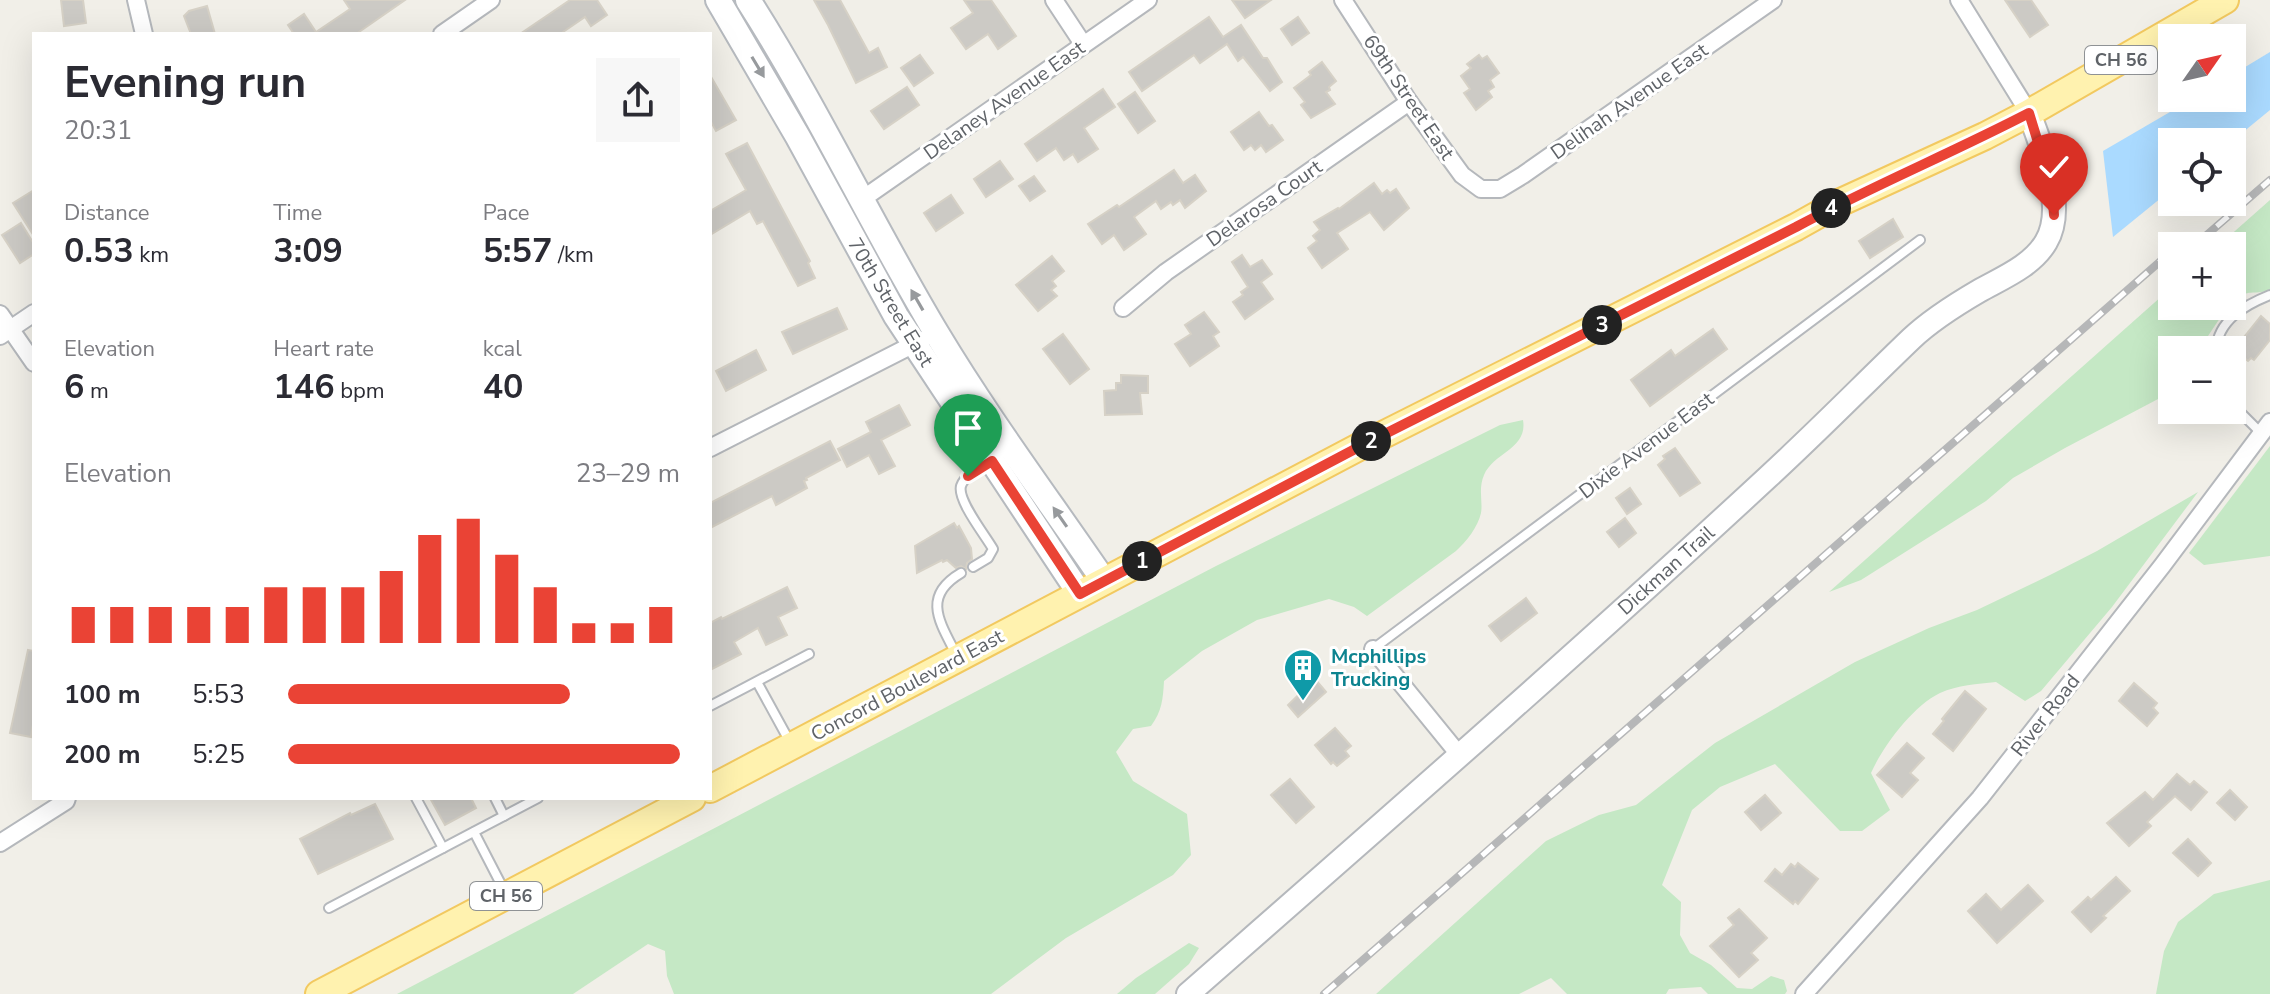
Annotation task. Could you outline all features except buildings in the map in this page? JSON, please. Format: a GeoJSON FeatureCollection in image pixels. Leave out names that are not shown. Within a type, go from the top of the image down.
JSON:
{"type":"FeatureCollection","features":[{"type":"Feature","properties":{"kind":"main road","name":"70th Street East"},"geometry":{"type":"LineString","coordinates":[[718,0],[914,345],[1104,581]]}},
{"type":"Feature","properties":{"kind":"main road","name":"70th Street East"},"geometry":{"type":"LineString","coordinates":[[748,0],[775,42],[960,372],[1080,594]]}},
{"type":"Feature","properties":{"kind":"main road","name":"CH 56"},"geometry":{"type":"LineString","coordinates":[[1104,581],[1357,448],[1839,203],[1985,136],[2225,0]]}},
{"type":"Feature","properties":{"kind":"main road","name":"Concord Boulevard East"},"geometry":{"type":"LineString","coordinates":[[712,788],[1104,581]]}},
{"type":"Feature","properties":{"kind":"main road","name":"CH 56"},"geometry":{"type":"LineString","coordinates":[[319,994],[688,800]]}},
{"type":"Feature","properties":{"kind":"street"},"geometry":{"type":"LineString","coordinates":[[136,0],[144,32]]}},
{"type":"Feature","properties":{"kind":"street"},"geometry":{"type":"LineString","coordinates":[[445,32],[491,0]]}},
{"type":"Feature","properties":{"kind":"street"},"geometry":{"type":"LineString","coordinates":[[1054,0],[1083,44]]}},
{"type":"Feature","properties":{"kind":"street","name":"Delaney Avenue East"},"geometry":{"type":"LineString","coordinates":[[861,200],[1148,0]]}},
{"type":"Feature","properties":{"kind":"street","name":"69th Street East"},"geometry":{"type":"LineString","coordinates":[[1343,0],[1409,102],[1462,175],[1481,189]]}},
{"type":"Feature","properties":{"kind":"street","name":"Delihah Avenue East"},"geometry":{"type":"LineString","coordinates":[[1481,189],[1500,189],[1523,175],[1773,0]]}},
{"type":"Feature","properties":{"kind":"street"},"geometry":{"type":"LineString","coordinates":[[1959,0],[2029,113]]}},
{"type":"Feature","properties":{"kind":"street","name":"Delarosa Court"},"geometry":{"type":"LineString","coordinates":[[1123,308],[1166,272],[1409,102]]}},
{"type":"Feature","properties":{"kind":"street","name":"Dickman Trail"},"geometry":{"type":"LineString","coordinates":[[1188,994],[1461,757],[1759,486],[1918,332],[2031,260],[2050,234],[2054,215],[2052,188],[2029,113]]}},
{"type":"Feature","properties":{"kind":"street"},"geometry":{"type":"LineString","coordinates":[[0,314],[5,333],[32,361]]}},
{"type":"Feature","properties":{"kind":"street"},"geometry":{"type":"LineString","coordinates":[[5,333],[32,314]]}},
{"type":"Feature","properties":{"kind":"street"},"geometry":{"type":"LineString","coordinates":[[712,447],[914,345],[935,331]]}},
{"type":"Feature","properties":{"kind":"street","name":"River Road"},"geometry":{"type":"LineString","coordinates":[[1804,994],[1980,798],[2162,566],[2266,427]]}},
{"type":"Feature","properties":{"kind":"street"},"geometry":{"type":"LineString","coordinates":[[1373,649],[1461,757]]}},
{"type":"Feature","properties":{"kind":"street"},"geometry":{"type":"LineString","coordinates":[[0,843],[66,800]]}},
{"type":"Feature","properties":{"kind":"lane","name":"Dixie Avenue East"},"geometry":{"type":"LineString","coordinates":[[1373,649],[1920,240]]}},
{"type":"Feature","properties":{"kind":"lane"},"geometry":{"type":"LineString","coordinates":[[2219,336],[2223,327],[2249,303],[2270,295]]}},
{"type":"Feature","properties":{"kind":"lane"},"geometry":{"type":"LineString","coordinates":[[2246,413],[2266,427]]}},
{"type":"Feature","properties":{"kind":"lane"},"geometry":{"type":"LineString","coordinates":[[973,567],[988,558],[993,549],[961,498],[961,486],[968,476],[1002,454]]}},
{"type":"Feature","properties":{"kind":"lane"},"geometry":{"type":"LineString","coordinates":[[958,658],[944,631],[936,604],[939,592],[949,580],[961,573]]}},
{"type":"Feature","properties":{"kind":"lane"},"geometry":{"type":"LineString","coordinates":[[712,705],[809,654]]}},
{"type":"Feature","properties":{"kind":"lane"},"geometry":{"type":"LineString","coordinates":[[757,682],[792,746]]}},
{"type":"Feature","properties":{"kind":"lane"},"geometry":{"type":"LineString","coordinates":[[417,800],[443,848]]}},
{"type":"Feature","properties":{"kind":"lane"},"geometry":{"type":"LineString","coordinates":[[496,800],[504,816]]}},
{"type":"Feature","properties":{"kind":"lane"},"geometry":{"type":"LineString","coordinates":[[329,908],[534,800]]}},
{"type":"Feature","properties":{"kind":"lane"},"geometry":{"type":"LineString","coordinates":[[474,832],[507,895]]}},
{"type":"Feature","properties":{"kind":"green space"},"geometry":{"type":"Polygon","coordinates":[[[2270,200],[2270,290],[2246,293],[2246,232],[2234,232],[2270,200]]]}},
{"type":"Feature","properties":{"kind":"green space"},"geometry":{"type":"Polygon","coordinates":[[[2158,299],[2158,320],[2219,320],[2208,336],[2158,336],[2158,399],[2013,478],[1986,501],[1861,580],[1829,592],[2158,299]]]}},
{"type":"Feature","properties":{"kind":"green space"},"geometry":{"type":"Polygon","coordinates":[[[1523,420],[1520,438],[1484,475],[1481,513],[1468,539],[1367,616],[1354,607],[1329,599],[1257,620],[1202,651],[1164,681],[1161,705],[1151,726],[1133,729],[1116,752],[1133,781],[1187,814],[1191,855],[1173,875],[1066,938],[991,994],[674,994],[667,976],[665,951],[648,944],[573,994],[397,994],[1216,566],[1500,425],[1523,420]]]}},
{"type":"Feature","properties":{"kind":"green space"},"geometry":{"type":"Polygon","coordinates":[[[2270,446],[2270,556],[2204,565],[2189,553],[2270,446]]]}},
{"type":"Feature","properties":{"kind":"green space"},"geometry":{"type":"Polygon","coordinates":[[[2198,492],[2112,607],[2041,691],[2025,701],[1996,682],[1961,687],[1940,693],[1909,717],[1891,739],[1871,773],[1890,810],[1862,831],[1840,831],[1775,764],[1720,787],[1692,810],[1662,885],[1681,902],[1680,935],[1690,953],[1711,965],[1737,988],[1752,989],[1771,976],[1784,980],[1785,994],[1708,994],[1701,987],[1669,989],[1666,994],[1567,994],[1551,978],[1519,994],[1376,994],[1546,841],[1599,815],[1636,805],[1715,743],[1855,662],[2050,575],[2198,492]]]}},
{"type":"Feature","properties":{"kind":"green space"},"geometry":{"type":"Polygon","coordinates":[[[2270,880],[2270,994],[2156,994],[2164,951],[2178,922],[2214,894],[2270,880]]]}},
{"type":"Feature","properties":{"kind":"green space"},"geometry":{"type":"Polygon","coordinates":[[[1189,943],[1199,948],[1189,964],[1155,994],[1117,994],[1136,978],[1189,943]]]}},
{"type":"Feature","properties":{"kind":"water"},"geometry":{"type":"Polygon","coordinates":[[[2270,52],[2270,110],[2246,130],[2158,128],[2158,200],[2113,237],[2103,151],[2170,112],[2246,112],[2246,67],[2270,52]]]}},
{"type":"Feature","properties":{"kind":"railway"},"geometry":{"type":"LineString","coordinates":[[2210,232],[2270,180]]}},
{"type":"Feature","properties":{"kind":"railway"},"geometry":{"type":"LineString","coordinates":[[1324,994],[2158,263]]}},
{"type":"Feature","properties":{"kind":"place","name":"Mcphillips Trucking"},"geometry":{"type":"Point","coordinates":[1303,702]}},
{"type":"Feature","properties":{"kind":"route"},"geometry":{"type":"LineString","coordinates":[[968,476],[992,461],[1080,594],[1357,448],[1839,203],[2029,113],[2052,188],[2054,215]]}}]}
